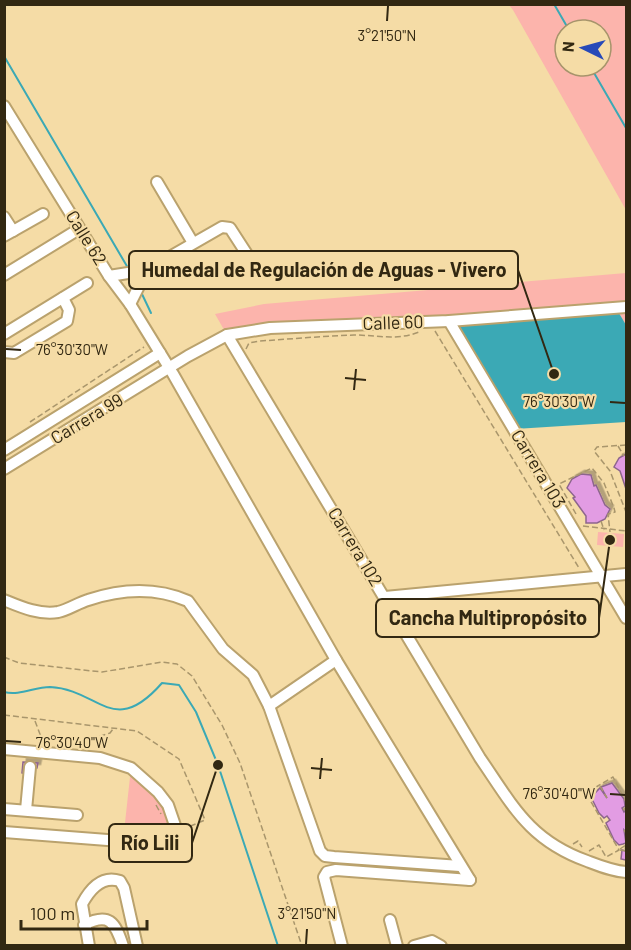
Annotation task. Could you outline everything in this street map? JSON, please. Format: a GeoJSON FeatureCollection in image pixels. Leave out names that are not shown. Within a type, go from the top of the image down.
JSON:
{"type":"FeatureCollection","features":[{"type":"Feature","properties":{"kind":"street","name":"Calle 62"},"geometry":{"type":"LineString","coordinates":[[4,106],[9,122],[109,276],[130,304],[170,369],[336,660],[460,866]]}},
{"type":"Feature","properties":{"kind":"street"},"geometry":{"type":"LineString","coordinates":[[157,182],[194,243]]}},
{"type":"Feature","properties":{"kind":"street"},"geometry":{"type":"LineString","coordinates":[[4,217],[9,234],[43,214]]}},
{"type":"Feature","properties":{"kind":"street"},"geometry":{"type":"LineString","coordinates":[[109,276],[147,270],[222,227],[230,228],[252,262]]}},
{"type":"Feature","properties":{"kind":"street"},"geometry":{"type":"LineString","coordinates":[[4,275],[80,229]]}},
{"type":"Feature","properties":{"kind":"street"},"geometry":{"type":"LineString","coordinates":[[130,304],[147,270]]}},
{"type":"Feature","properties":{"kind":"street"},"geometry":{"type":"LineString","coordinates":[[4,334],[87,284]]}},
{"type":"Feature","properties":{"kind":"street"},"geometry":{"type":"LineString","coordinates":[[4,352],[14,353],[67,321],[69,310],[63,298]]}},
{"type":"Feature","properties":{"kind":"street","name":"Calle 60"},"geometry":{"type":"LineString","coordinates":[[170,369],[227,335],[270,328],[449,321],[627,308]]}},
{"type":"Feature","properties":{"kind":"street","name":"Carrera 103"},"geometry":{"type":"LineString","coordinates":[[449,321],[627,618]]}},
{"type":"Feature","properties":{"kind":"street","name":"Carrera 102"},"geometry":{"type":"LineString","coordinates":[[227,335],[480,758],[524,821],[559,851],[614,871],[627,872]]}},
{"type":"Feature","properties":{"kind":"street","name":"Carrera 99"},"geometry":{"type":"LineString","coordinates":[[4,451],[160,353]]}},
{"type":"Feature","properties":{"kind":"street","name":"Carrera 99"},"geometry":{"type":"LineString","coordinates":[[8,467],[170,369]]}},
{"type":"Feature","properties":{"kind":"street"},"geometry":{"type":"LineString","coordinates":[[4,451],[8,467]]}},
{"type":"Feature","properties":{"kind":"street"},"geometry":{"type":"LineString","coordinates":[[385,597],[627,574]]}},
{"type":"Feature","properties":{"kind":"street"},"geometry":{"type":"LineString","coordinates":[[4,600],[26,609],[47,612],[60,611],[111,594],[141,591],[161,591],[188,601],[223,649],[253,675],[269,706],[320,851],[325,856],[460,866],[470,880],[336,870],[327,872],[324,877],[342,945]]}},
{"type":"Feature","properties":{"kind":"street"},"geometry":{"type":"LineString","coordinates":[[269,706],[336,660]]}},
{"type":"Feature","properties":{"kind":"street"},"geometry":{"type":"LineString","coordinates":[[4,749],[30,761],[54,756],[100,758],[131,768],[158,792],[168,805],[179,831],[179,844],[4,832]]}},
{"type":"Feature","properties":{"kind":"street"},"geometry":{"type":"LineString","coordinates":[[26,810],[30,761]]}},
{"type":"Feature","properties":{"kind":"street"},"geometry":{"type":"LineString","coordinates":[[4,809],[77,815]]}},
{"type":"Feature","properties":{"kind":"street"},"geometry":{"type":"LineString","coordinates":[[89,945],[82,904],[86,896],[104,880],[120,880],[137,945]]}},
{"type":"Feature","properties":{"kind":"street"},"geometry":{"type":"LineString","coordinates":[[84,925],[100,917],[107,919],[114,925],[123,945]]}},
{"type":"Feature","properties":{"kind":"street"},"geometry":{"type":"LineString","coordinates":[[390,920],[397,945]]}},
{"type":"Feature","properties":{"kind":"street"},"geometry":{"type":"LineString","coordinates":[[414,945],[432,941],[441,945]]}},
{"type":"Feature","properties":{"kind":"path"},"geometry":{"type":"LineString","coordinates":[[241,358],[249,343],[260,340],[353,335],[378,339],[409,336],[424,330]]}},
{"type":"Feature","properties":{"kind":"path"},"geometry":{"type":"LineString","coordinates":[[435,331],[585,579]]}},
{"type":"Feature","properties":{"kind":"path"},"geometry":{"type":"LineString","coordinates":[[24,426],[153,341]]}},
{"type":"Feature","properties":{"kind":"path"},"geometry":{"type":"LineString","coordinates":[[627,445],[597,447],[594,451],[610,471],[627,512]]}},
{"type":"Feature","properties":{"kind":"path"},"geometry":{"type":"LineString","coordinates":[[618,446],[624,456]]}},
{"type":"Feature","properties":{"kind":"path"},"geometry":{"type":"LineString","coordinates":[[610,532],[608,514],[615,512],[604,483],[592,468],[587,473],[585,470],[560,484],[583,527],[610,532],[627,531]]}},
{"type":"Feature","properties":{"kind":"path"},"geometry":{"type":"LineString","coordinates":[[601,521],[604,531]]}},
{"type":"Feature","properties":{"kind":"path"},"geometry":{"type":"LineString","coordinates":[[4,657],[19,663],[102,672],[162,662],[177,664],[192,676],[222,725],[240,763],[302,945]]}},
{"type":"Feature","properties":{"kind":"path"},"geometry":{"type":"LineString","coordinates":[[4,715],[137,731],[179,759],[205,820],[179,831]]}},
{"type":"Feature","properties":{"kind":"path"},"geometry":{"type":"LineString","coordinates":[[35,720],[46,747],[54,756]]}},
{"type":"Feature","properties":{"kind":"path"},"geometry":{"type":"LineString","coordinates":[[70,748],[86,740],[110,733],[113,729]]}},
{"type":"Feature","properties":{"kind":"path"},"geometry":{"type":"LineString","coordinates":[[619,850],[586,793],[613,777],[627,802]]}},
{"type":"Feature","properties":{"kind":"path"},"geometry":{"type":"LineString","coordinates":[[599,785],[607,798]]}},
{"type":"Feature","properties":{"kind":"path"},"geometry":{"type":"LineString","coordinates":[[151,798],[162,816]]}},
{"type":"Feature","properties":{"kind":"path"},"geometry":{"type":"LineString","coordinates":[[623,810],[627,808]]}},
{"type":"Feature","properties":{"kind":"path"},"geometry":{"type":"LineString","coordinates":[[624,830],[627,833]]}},
{"type":"Feature","properties":{"kind":"path"},"geometry":{"type":"LineString","coordinates":[[570,846],[578,841],[586,853],[599,845],[606,857],[627,845]]}},
{"type":"Feature","properties":{"kind":"path"},"geometry":{"type":"LineString","coordinates":[[619,850],[627,851]]}},
{"type":"Feature","properties":{"kind":"shaded area"},"geometry":{"type":"Polygon","coordinates":[[[509,5],[626,5],[626,210],[513,10],[509,5]]]}},
{"type":"Feature","properties":{"kind":"shaded area"},"geometry":{"type":"Polygon","coordinates":[[[626,273],[626,325],[616,308],[227,335],[215,314],[264,304],[626,273]]]}},
{"type":"Feature","properties":{"kind":"shaded area"},"geometry":{"type":"Polygon","coordinates":[[[598,532],[624,534],[623,547],[597,545],[598,532]]]}},
{"type":"Feature","properties":{"kind":"shaded area"},"geometry":{"type":"Polygon","coordinates":[[[131,768],[158,792],[180,840],[123,841],[131,768]]]}},
{"type":"Feature","properties":{"kind":"water"},"geometry":{"type":"Polygon","coordinates":[[[616,308],[626,325],[626,422],[515,429],[449,321],[616,308]]]}},
{"type":"Feature","properties":{"kind":"building"},"geometry":{"type":"Polygon","coordinates":[[[626,454],[626,489],[620,471],[614,467],[619,458],[626,454]]]}},
{"type":"Feature","properties":{"kind":"building"},"geometry":{"type":"Polygon","coordinates":[[[581,474],[591,475],[594,486],[596,485],[605,505],[610,509],[605,519],[597,523],[586,523],[586,516],[567,488],[572,479],[581,474]]]}},
{"type":"Feature","properties":{"kind":"building"},"geometry":{"type":"Polygon","coordinates":[[[23,762],[38,763],[37,768],[28,767],[27,774],[22,773],[23,762]]]}},
{"type":"Feature","properties":{"kind":"building"},"geometry":{"type":"Polygon","coordinates":[[[612,783],[624,799],[625,806],[622,808],[624,812],[626,810],[626,832],[624,830],[626,843],[619,845],[606,823],[610,820],[599,813],[591,797],[600,788],[607,798],[601,787],[612,783]]]}},
{"type":"Feature","properties":{"kind":"building"},"geometry":{"type":"Polygon","coordinates":[[[622,850],[626,851],[626,860],[621,859],[622,850]]]}},
{"type":"Feature","properties":{"kind":"waterway"},"geometry":{"type":"LineString","coordinates":[[554,4],[562,18]]}},
{"type":"Feature","properties":{"kind":"waterway"},"geometry":{"type":"LineString","coordinates":[[4,56],[128,268]]}},
{"type":"Feature","properties":{"kind":"waterway"},"geometry":{"type":"LineString","coordinates":[[597,78],[626,128]]}},
{"type":"Feature","properties":{"kind":"waterway"},"geometry":{"type":"LineString","coordinates":[[141,292],[151,313]]}},
{"type":"Feature","properties":{"kind":"waterway"},"geometry":{"type":"LineString","coordinates":[[4,692],[16,693],[50,687],[67,690],[106,707],[118,709],[131,708],[162,683],[179,685],[196,712],[218,765],[278,946]]}},
{"type":"Feature","properties":{"kind":"place","name":"Humedal de Regulación de Aguas - Vivero"},"geometry":{"type":"Point","coordinates":[554,374]}},
{"type":"Feature","properties":{"kind":"place","name":"Cancha Multipropósito"},"geometry":{"type":"Point","coordinates":[610,540]}},
{"type":"Feature","properties":{"kind":"place","name":"Río Lili"},"geometry":{"type":"Point","coordinates":[218,765]}}]}
